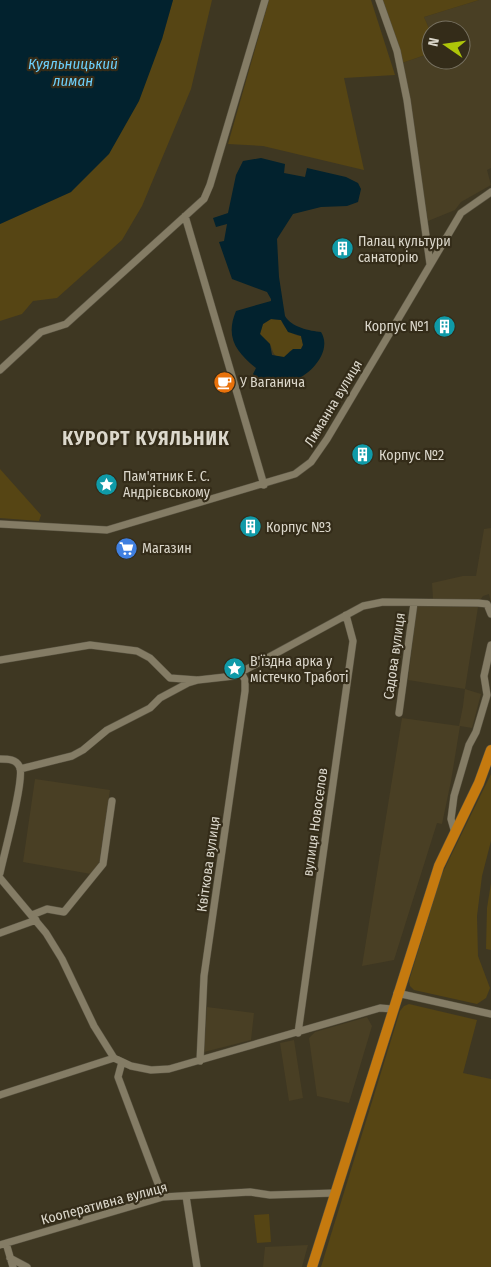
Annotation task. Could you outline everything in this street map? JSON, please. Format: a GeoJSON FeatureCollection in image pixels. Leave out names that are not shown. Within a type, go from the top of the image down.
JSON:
{"type":"FeatureCollection","features":[{"type":"Feature","properties":{"kind":"highway"},"geometry":{"type":"LineString","coordinates":[[312,1267],[397,993],[439,866],[480,783],[491,750]]}},
{"type":"Feature","properties":{"kind":"street"},"geometry":{"type":"LineString","coordinates":[[0,370],[41,332],[66,324],[204,199],[210,185],[265,0]]}},
{"type":"Feature","properties":{"kind":"street"},"geometry":{"type":"LineString","coordinates":[[379,0],[397,51],[407,100],[430,264]]}},
{"type":"Feature","properties":{"kind":"street","name":"Лиманна вулиця"},"geometry":{"type":"LineString","coordinates":[[0,524],[107,530],[264,485],[301,471],[319,451],[461,213],[491,192]]}},
{"type":"Feature","properties":{"kind":"street"},"geometry":{"type":"LineString","coordinates":[[185,216],[264,485]]}},
{"type":"Feature","properties":{"kind":"street"},"geometry":{"type":"LineString","coordinates":[[20,769],[72,756],[83,750],[107,730],[143,712],[171,691],[198,680],[237,673],[362,606],[383,602],[487,604],[491,614]]}},
{"type":"Feature","properties":{"kind":"street","name":"Садова вулиця"},"geometry":{"type":"LineString","coordinates":[[399,714],[414,603]]}},
{"type":"Feature","properties":{"kind":"street","name":"вулиця Новоселов"},"geometry":{"type":"LineString","coordinates":[[298,1033],[353,641],[346,615]]}},
{"type":"Feature","properties":{"kind":"street"},"geometry":{"type":"LineString","coordinates":[[0,660],[90,645],[137,651],[150,658],[170,678],[171,691]]}},
{"type":"Feature","properties":{"kind":"street"},"geometry":{"type":"LineString","coordinates":[[455,833],[451,819],[454,796],[469,745],[476,732],[487,695],[484,676],[491,645]]}},
{"type":"Feature","properties":{"kind":"street","name":"Квіткова вулиця"},"geometry":{"type":"LineString","coordinates":[[200,1062],[204,976],[245,691],[245,680],[237,673]]}},
{"type":"Feature","properties":{"kind":"street"},"geometry":{"type":"LineString","coordinates":[[170,678],[198,680]]}},
{"type":"Feature","properties":{"kind":"street"},"geometry":{"type":"LineString","coordinates":[[0,759],[11,759],[17,763],[20,769],[16,805],[0,873]]}},
{"type":"Feature","properties":{"kind":"street"},"geometry":{"type":"LineString","coordinates":[[0,933],[34,918],[46,909],[64,912],[103,864],[112,802]]}},
{"type":"Feature","properties":{"kind":"street"},"geometry":{"type":"LineString","coordinates":[[0,878],[34,918],[62,958],[94,1026],[114,1058],[122,1062],[152,1070],[168,1069],[200,1062],[380,1008],[392,1009]]}},
{"type":"Feature","properties":{"kind":"street"},"geometry":{"type":"LineString","coordinates":[[397,993],[491,1014]]}},
{"type":"Feature","properties":{"kind":"street"},"geometry":{"type":"LineString","coordinates":[[0,1095],[114,1058]]}},
{"type":"Feature","properties":{"kind":"street"},"geometry":{"type":"LineString","coordinates":[[122,1062],[118,1077],[162,1198]]}},
{"type":"Feature","properties":{"kind":"street","name":"Кооперативна вулиця"},"geometry":{"type":"LineString","coordinates":[[3,1244],[162,1198],[250,1192],[270,1195],[335,1193]]}},
{"type":"Feature","properties":{"kind":"street"},"geometry":{"type":"LineString","coordinates":[[186,1196],[197,1267]]}},
{"type":"Feature","properties":{"kind":"street"},"geometry":{"type":"LineString","coordinates":[[3,1244],[13,1267]]}},
{"type":"Feature","properties":{"kind":"street"},"geometry":{"type":"LineString","coordinates":[[10,1258],[28,1267]]}},
{"type":"Feature","properties":{"kind":"shaded area"},"geometry":{"type":"Polygon","coordinates":[[[173,0],[212,0],[191,89],[142,206],[122,240],[57,298],[33,301],[22,314],[0,321],[0,224],[71,192],[162,39],[173,0]]]}},
{"type":"Feature","properties":{"kind":"shaded area"},"geometry":{"type":"Polygon","coordinates":[[[269,0],[371,0],[395,75],[344,78],[364,170],[263,146],[228,144],[269,0]]]}},
{"type":"Feature","properties":{"kind":"shaded area"},"geometry":{"type":"Polygon","coordinates":[[[382,0],[479,0],[424,17],[425,20],[421,20],[421,56],[402,63],[382,0]]]}},
{"type":"Feature","properties":{"kind":"shaded area"},"geometry":{"type":"Polygon","coordinates":[[[479,0],[491,0],[491,168],[487,170],[491,185],[461,202],[455,210],[428,221],[402,63],[421,56],[421,70],[471,70],[471,20],[425,20],[424,17],[479,0]]]}},
{"type":"Feature","properties":{"kind":"shaded area"},"geometry":{"type":"Polygon","coordinates":[[[271,319],[281,320],[289,331],[301,336],[303,345],[301,349],[290,351],[285,357],[277,357],[274,354],[269,343],[260,334],[263,324],[271,319]]]}},
{"type":"Feature","properties":{"kind":"shaded area"},"geometry":{"type":"Polygon","coordinates":[[[0,469],[41,515],[39,521],[0,518],[0,469]]]}},
{"type":"Feature","properties":{"kind":"shaded area"},"geometry":{"type":"Polygon","coordinates":[[[491,528],[491,603],[489,594],[483,596],[480,600],[433,599],[432,583],[463,576],[476,576],[484,529],[491,528]]]}},
{"type":"Feature","properties":{"kind":"shaded area"},"geometry":{"type":"Polygon","coordinates":[[[417,605],[478,607],[465,689],[408,680],[417,605]]]}},
{"type":"Feature","properties":{"kind":"shaded area"},"geometry":{"type":"Polygon","coordinates":[[[465,689],[481,694],[472,728],[460,726],[442,824],[437,823],[394,960],[362,966],[402,718],[459,726],[465,689]]]}},
{"type":"Feature","properties":{"kind":"shaded area"},"geometry":{"type":"Polygon","coordinates":[[[491,774],[491,841],[482,876],[477,916],[478,956],[490,988],[486,998],[477,1004],[414,990],[410,986],[409,981],[441,876],[491,774]]]}},
{"type":"Feature","properties":{"kind":"shaded area"},"geometry":{"type":"Polygon","coordinates":[[[35,779],[110,790],[99,864],[91,874],[23,862],[35,779]]]}},
{"type":"Feature","properties":{"kind":"shaded area"},"geometry":{"type":"Polygon","coordinates":[[[491,883],[491,950],[486,949],[487,908],[491,883]]]}},
{"type":"Feature","properties":{"kind":"shaded area"},"geometry":{"type":"Polygon","coordinates":[[[409,1004],[477,1020],[463,1073],[491,1079],[491,1267],[321,1267],[400,1011],[409,1004]]]}},
{"type":"Feature","properties":{"kind":"shaded area"},"geometry":{"type":"Polygon","coordinates":[[[207,1007],[254,1013],[251,1040],[204,1052],[207,1007]]]}},
{"type":"Feature","properties":{"kind":"shaded area"},"geometry":{"type":"Polygon","coordinates":[[[367,1017],[372,1026],[349,1103],[317,1096],[309,1038],[315,1032],[367,1017]]]}},
{"type":"Feature","properties":{"kind":"shaded area"},"geometry":{"type":"Polygon","coordinates":[[[294,1040],[303,1098],[289,1101],[280,1043],[294,1040]]]}},
{"type":"Feature","properties":{"kind":"shaded area"},"geometry":{"type":"Polygon","coordinates":[[[269,1214],[271,1242],[257,1243],[254,1215],[269,1214]]]}},
{"type":"Feature","properties":{"kind":"shaded area"},"geometry":{"type":"Polygon","coordinates":[[[308,1245],[302,1267],[263,1267],[265,1247],[308,1245]]]}},
{"type":"Feature","properties":{"kind":"water","name":"Куяльницький лиман"},"geometry":{"type":"Polygon","coordinates":[[[0,0],[173,0],[162,39],[139,101],[109,154],[71,192],[0,224],[0,0]]]}},
{"type":"Feature","properties":{"kind":"water"},"geometry":{"type":"Polygon","coordinates":[[[261,158],[285,164],[284,173],[305,177],[307,168],[346,177],[358,183],[361,189],[358,202],[347,206],[321,207],[293,214],[277,239],[279,277],[285,316],[296,326],[321,332],[324,339],[322,355],[318,362],[306,374],[283,383],[257,380],[253,374],[256,368],[238,350],[232,336],[233,320],[236,311],[271,301],[267,292],[232,279],[219,242],[224,241],[227,224],[216,227],[213,218],[228,213],[236,175],[243,161],[261,158]],[[271,319],[263,324],[260,334],[270,344],[272,355],[284,357],[293,349],[301,349],[303,345],[301,336],[288,332],[281,320],[271,319]]]}},
{"type":"Feature","properties":{"kind":"place","name":"Палац культури санаторію"},"geometry":{"type":"Point","coordinates":[342,249]}},
{"type":"Feature","properties":{"kind":"place","name":"Корпус №1"},"geometry":{"type":"Point","coordinates":[445,326]}},
{"type":"Feature","properties":{"kind":"place","name":"У Ваганича"},"geometry":{"type":"Point","coordinates":[224,382]}},
{"type":"Feature","properties":{"kind":"place","name":"Корпус №2"},"geometry":{"type":"Point","coordinates":[363,455]}},
{"type":"Feature","properties":{"kind":"place","name":"Пам'ятник Е. С. Андрієвському"},"geometry":{"type":"Point","coordinates":[107,484]}},
{"type":"Feature","properties":{"kind":"place","name":"Корпус №3"},"geometry":{"type":"Point","coordinates":[250,527]}},
{"type":"Feature","properties":{"kind":"place","name":"Магазин"},"geometry":{"type":"Point","coordinates":[126,548]}},
{"type":"Feature","properties":{"kind":"place","name":"В'їздна арка у містечко Тработі"},"geometry":{"type":"Point","coordinates":[234,669]}},
{"type":"Feature","properties":{"kind":"district","name":"КУРОРТ КУЯЛЬНИК"},"geometry":{"type":"Point","coordinates":[146,438]}}]}
